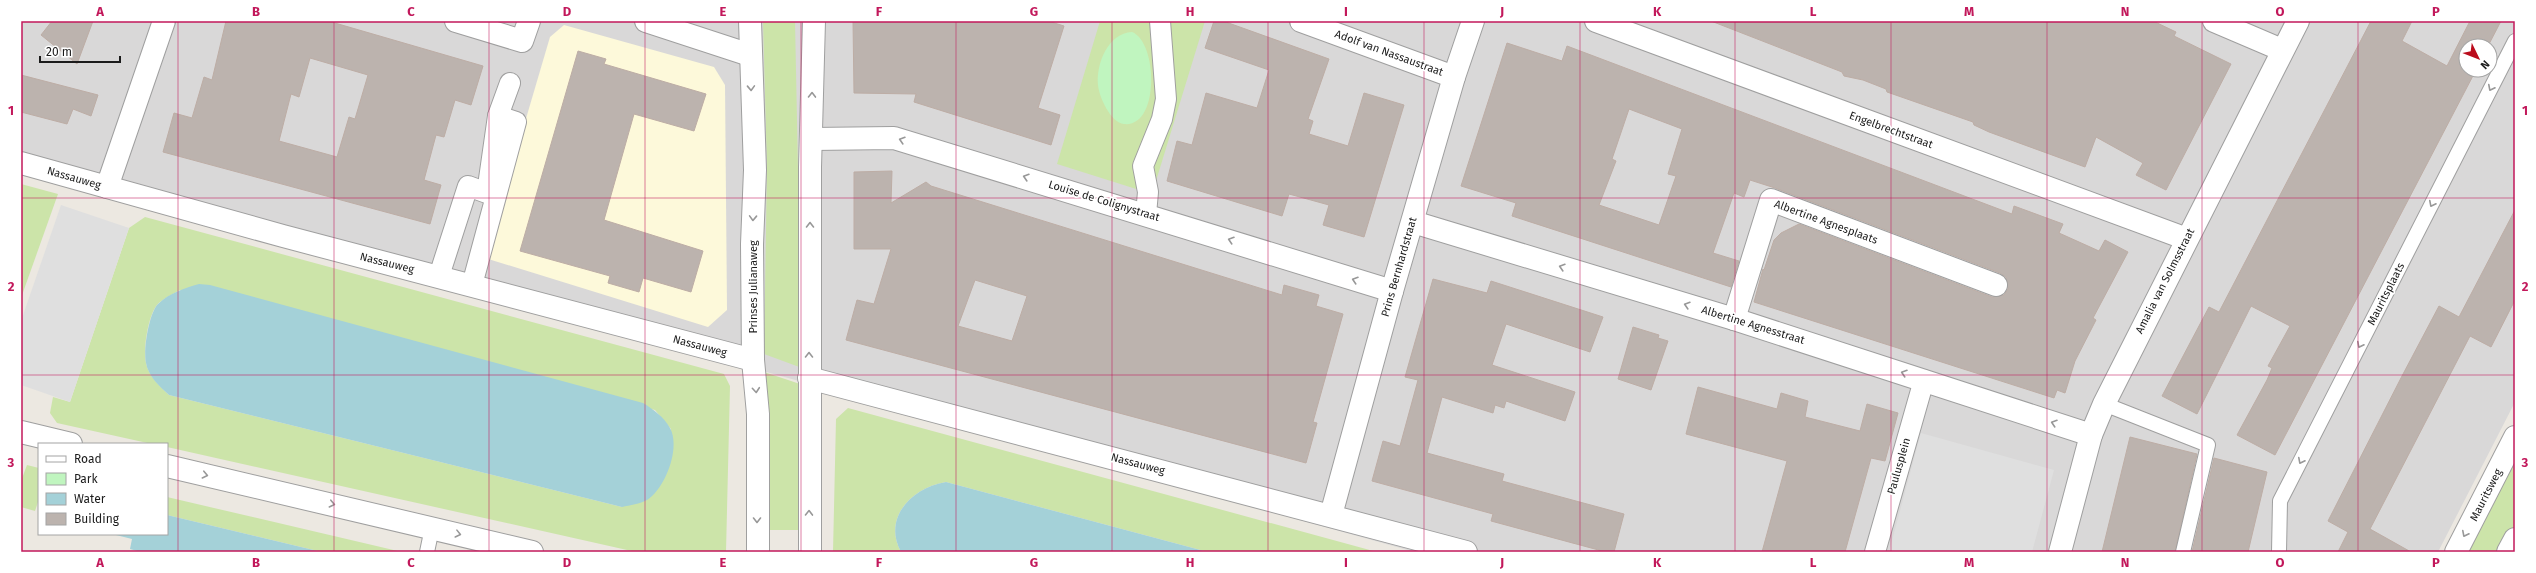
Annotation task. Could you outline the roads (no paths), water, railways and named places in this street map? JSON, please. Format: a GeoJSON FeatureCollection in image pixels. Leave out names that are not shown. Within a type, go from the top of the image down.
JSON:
{"type":"FeatureCollection","features":[{"type":"Feature","properties":{"kind":"street"},"geometry":{"type":"LineString","coordinates":[[107,187],[164,21]]}},
{"type":"Feature","properties":{"kind":"street"},"geometry":{"type":"LineString","coordinates":[[456,21],[522,41],[529,21]]}},
{"type":"Feature","properties":{"kind":"street"},"geometry":{"type":"LineString","coordinates":[[646,21],[750,56]]}},
{"type":"Feature","properties":{"kind":"street","name":"Prinses Julianaweg"},"geometry":{"type":"LineString","coordinates":[[750,21],[754,170],[752,244],[753,360],[758,414],[758,552]]}},
{"type":"Feature","properties":{"kind":"street"},"geometry":{"type":"LineString","coordinates":[[810,552],[809,378],[814,21]]}},
{"type":"Feature","properties":{"kind":"street"},"geometry":{"type":"LineString","coordinates":[[1146,214],[1148,192],[1144,166],[1162,119],[1166,99],[1160,21]]}},
{"type":"Feature","properties":{"kind":"street","name":"Adolf van Nassaustraat"},"geometry":{"type":"LineString","coordinates":[[1301,21],[1454,77]]}},
{"type":"Feature","properties":{"kind":"street","name":"Prins Bernhardstraat"},"geometry":{"type":"LineString","coordinates":[[1331,515],[1392,291],[1454,77],[1473,21]]}},
{"type":"Feature","properties":{"kind":"street","name":"Engelbrechtstraat"},"geometry":{"type":"LineString","coordinates":[[1596,21],[2187,239]]}},
{"type":"Feature","properties":{"kind":"street"},"geometry":{"type":"LineString","coordinates":[[2214,21],[2282,50]]}},
{"type":"Feature","properties":{"kind":"street","name":"Amalia van Solmsstraat"},"geometry":{"type":"LineString","coordinates":[[2060,552],[2091,435],[2104,404],[2298,21]]}},
{"type":"Feature","properties":{"kind":"street"},"geometry":{"type":"LineString","coordinates":[[472,285],[492,194],[498,116],[510,83]]}},
{"type":"Feature","properties":{"kind":"street","name":"Louise de Colignystraat"},"geometry":{"type":"LineString","coordinates":[[812,139],[894,138],[1146,214],[1392,291]]}},
{"type":"Feature","properties":{"kind":"street","name":"Nassauweg"},"geometry":{"type":"LineString","coordinates":[[21,163],[283,236],[753,360]]}},
{"type":"Feature","properties":{"kind":"street"},"geometry":{"type":"LineString","coordinates":[[439,276],[468,186],[492,194]]}},
{"type":"Feature","properties":{"kind":"street","name":"Albertine Agnesplaats"},"geometry":{"type":"LineString","coordinates":[[1734,319],[1771,200],[1996,285]]}},
{"type":"Feature","properties":{"kind":"street","name":"Albertine Agnesstraat"},"geometry":{"type":"LineString","coordinates":[[1412,222],[1734,319],[2091,435]]}},
{"type":"Feature","properties":{"kind":"street","name":"Nassauweg"},"geometry":{"type":"LineString","coordinates":[[809,378],[1331,515],[1466,552]]}},
{"type":"Feature","properties":{"kind":"street","name":"Paulusplein"},"geometry":{"type":"LineString","coordinates":[[1875,552],[1924,380]]}},
{"type":"Feature","properties":{"kind":"street"},"geometry":{"type":"LineString","coordinates":[[22,434],[66,443]]}},
{"type":"Feature","properties":{"kind":"street","name":"Mauritsweg"},"geometry":{"type":"LineString","coordinates":[[2456,552],[2515,437]]}},
{"type":"Feature","properties":{"kind":"street"},"geometry":{"type":"LineString","coordinates":[[168,466],[532,552]]}},
{"type":"Feature","properties":{"kind":"street"},"geometry":{"type":"LineString","coordinates":[[2508,552],[2515,539]]}},
{"type":"Feature","properties":{"kind":"lane","name":"Mauritsplaats"},"geometry":{"type":"LineString","coordinates":[[2279,552],[2280,501],[2515,41]]}},
{"type":"Feature","properties":{"kind":"lane"},"geometry":{"type":"LineString","coordinates":[[2104,404],[2208,445],[2183,552]]}},
{"type":"Feature","properties":{"kind":"lane"},"geometry":{"type":"LineString","coordinates":[[427,552],[432,528]]}},
{"type":"Feature","properties":{"kind":"water"},"geometry":{"type":"Polygon","coordinates":[[[199,284],[210,285],[643,403],[665,420],[673,436],[674,446],[672,457],[665,478],[654,495],[647,500],[622,507],[169,395],[155,381],[147,368],[145,350],[149,323],[155,309],[162,300],[177,291],[199,284]]]}},
{"type":"Feature","properties":{"kind":"water"},"geometry":{"type":"Polygon","coordinates":[[[946,482],[1208,552],[901,552],[896,539],[895,527],[898,516],[904,506],[912,497],[922,490],[946,482]]]}},
{"type":"Feature","properties":{"kind":"water"},"geometry":{"type":"Polygon","coordinates":[[[168,515],[322,552],[141,552],[130,549],[132,539],[116,535],[168,535],[168,515]]]}}]}
